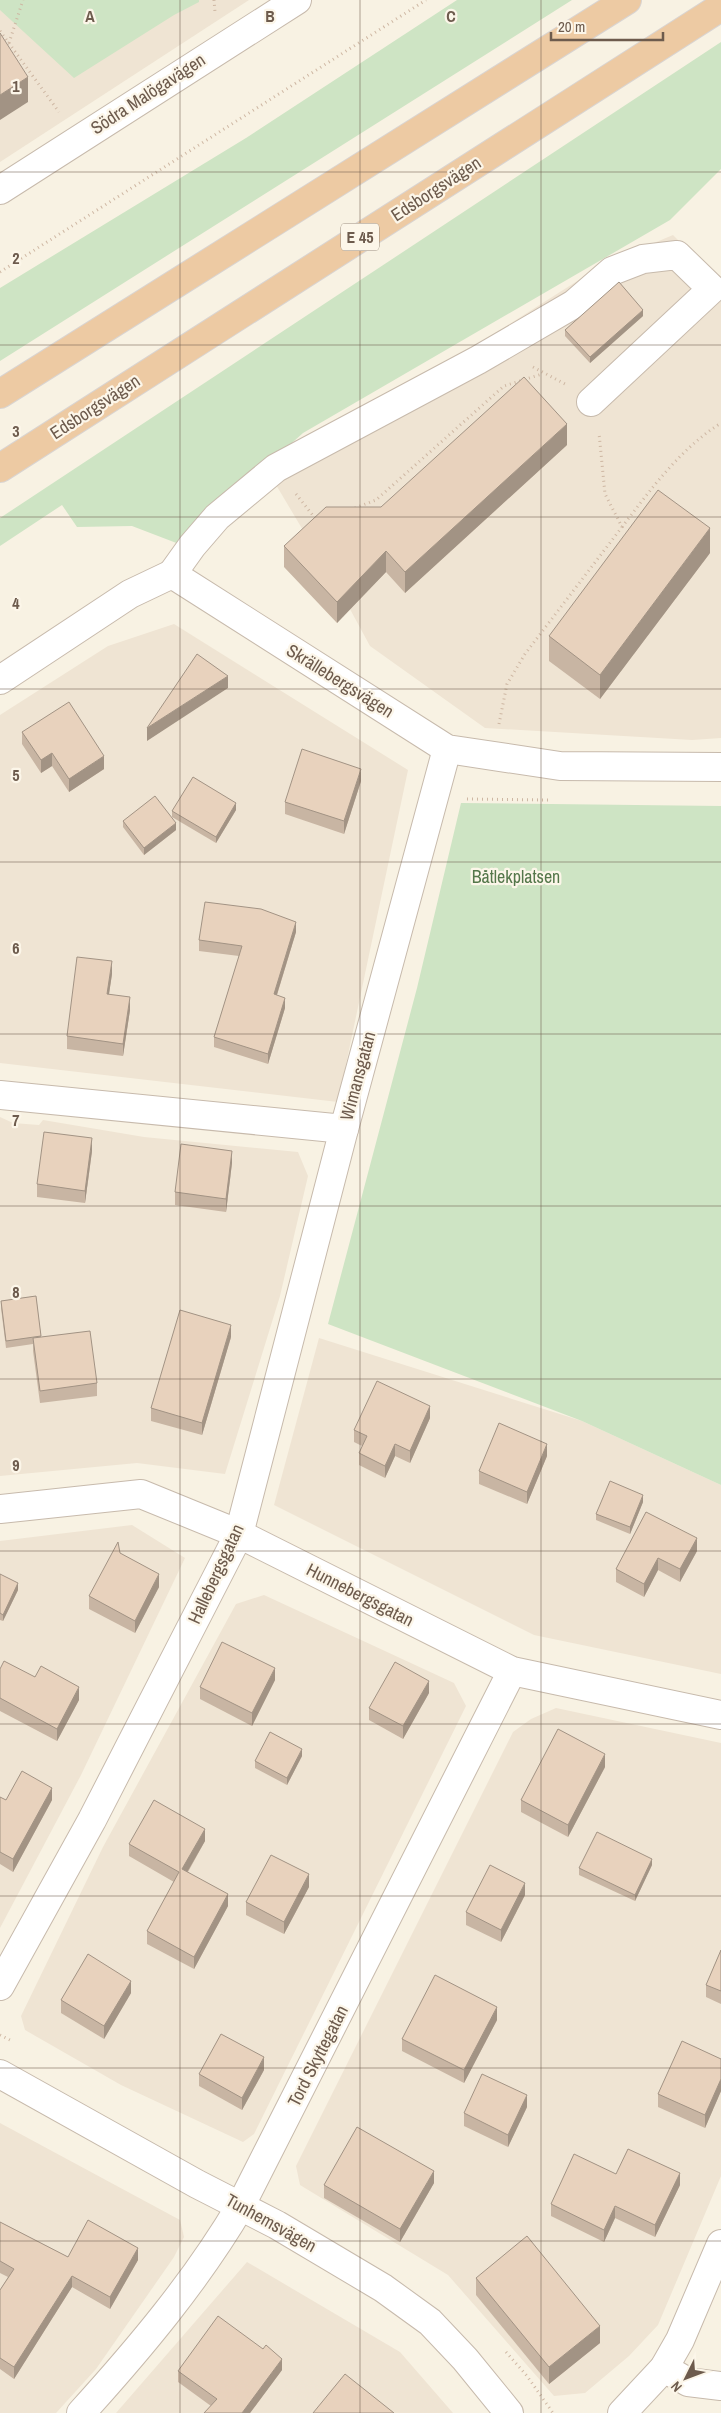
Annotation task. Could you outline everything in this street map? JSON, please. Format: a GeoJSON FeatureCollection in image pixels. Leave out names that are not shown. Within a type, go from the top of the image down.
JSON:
{"type":"FeatureCollection","features":[{"type":"Feature","properties":{"kind":"highway"},"geometry":{"type":"LineString","coordinates":[[0,394],[627,0]]}},
{"type":"Feature","properties":{"kind":"highway","name":"Edsborgsvägen"},"geometry":{"type":"LineString","coordinates":[[0,468],[721,7]]}},
{"type":"Feature","properties":{"kind":"street","name":"Södra Malögavägen"},"geometry":{"type":"LineString","coordinates":[[0,190],[297,0]]}},
{"type":"Feature","properties":{"kind":"street"},"geometry":{"type":"LineString","coordinates":[[0,680],[130,594],[172,574],[192,546],[218,517],[276,468],[503,345],[574,304],[612,271],[643,259],[676,254],[712,289],[591,402]]}},
{"type":"Feature","properties":{"kind":"street","name":"Skrällebergsvägen"},"geometry":{"type":"LineString","coordinates":[[172,574],[447,749],[560,766],[721,767]]}},
{"type":"Feature","properties":{"kind":"street","name":"Wimansgatan"},"geometry":{"type":"LineString","coordinates":[[0,1095],[344,1129],[447,749]]}},
{"type":"Feature","properties":{"kind":"street","name":"Hallebergsgatan"},"geometry":{"type":"LineString","coordinates":[[0,1986],[92,1820],[238,1534],[344,1129]]}},
{"type":"Feature","properties":{"kind":"street","name":"Hunnebergsgatan"},"geometry":{"type":"LineString","coordinates":[[0,1509],[141,1494],[238,1534],[512,1672],[721,1715]]}},
{"type":"Feature","properties":{"kind":"street","name":"Tord Skyttegatan"},"geometry":{"type":"LineString","coordinates":[[82,2413],[131,2356],[219,2241],[241,2205],[512,1672]]}},
{"type":"Feature","properties":{"kind":"street","name":"Tunhemsvägen"},"geometry":{"type":"LineString","coordinates":[[0,2074],[197,2184],[241,2205],[383,2288],[430,2322],[465,2359],[510,2413]]}},
{"type":"Feature","properties":{"kind":"street"},"geometry":{"type":"LineString","coordinates":[[622,2413],[664,2368],[680,2340],[721,2244]]}},
{"type":"Feature","properties":{"kind":"street"},"geometry":{"type":"LineString","coordinates":[[664,2368],[688,2382],[721,2386]]}},
{"type":"Feature","properties":{"kind":"path"},"geometry":{"type":"LineString","coordinates":[[9,43],[24,0]]}},
{"type":"Feature","properties":{"kind":"path"},"geometry":{"type":"LineString","coordinates":[[0,272],[426,0]]}},
{"type":"Feature","properties":{"kind":"path"},"geometry":{"type":"LineString","coordinates":[[0,32],[79,138]]}},
{"type":"Feature","properties":{"kind":"path"},"geometry":{"type":"LineString","coordinates":[[503,345],[543,373],[563,383],[591,402],[599,427],[605,494],[622,527]]}},
{"type":"Feature","properties":{"kind":"path"},"geometry":{"type":"LineString","coordinates":[[353,509],[376,500],[504,386],[543,373]]}},
{"type":"Feature","properties":{"kind":"path"},"geometry":{"type":"LineString","coordinates":[[493,756],[507,684],[526,654],[662,475],[703,434],[721,423]]}},
{"type":"Feature","properties":{"kind":"path"},"geometry":{"type":"LineString","coordinates":[[276,468],[315,518],[322,517]]}},
{"type":"Feature","properties":{"kind":"path"},"geometry":{"type":"LineString","coordinates":[[462,799],[551,800]]}},
{"type":"Feature","properties":{"kind":"shaded area"},"geometry":{"type":"Polygon","coordinates":[[[0,0],[249,0],[0,162],[0,0]]]}},
{"type":"Feature","properties":{"kind":"shaded area"},"geometry":{"type":"Polygon","coordinates":[[[673,235],[721,283],[721,738],[692,740],[485,728],[370,646],[266,468],[304,437],[470,349],[604,264],[673,235]]]}},
{"type":"Feature","properties":{"kind":"shaded area"},"geometry":{"type":"Polygon","coordinates":[[[174,624],[408,770],[338,1102],[0,1063],[0,715],[108,646],[174,624]]]}},
{"type":"Feature","properties":{"kind":"shaded area"},"geometry":{"type":"Polygon","coordinates":[[[0,1117],[13,1123],[39,1125],[43,1120],[144,1137],[298,1152],[308,1176],[280,1296],[225,1474],[137,1463],[0,1476],[0,1117]]]}},
{"type":"Feature","properties":{"kind":"shaded area"},"geometry":{"type":"Polygon","coordinates":[[[319,1338],[582,1421],[721,1485],[721,1674],[534,1635],[274,1505],[319,1338]]]}},
{"type":"Feature","properties":{"kind":"shaded area"},"geometry":{"type":"Polygon","coordinates":[[[132,1525],[185,1558],[81,1775],[0,1928],[0,1541],[132,1525]]]}},
{"type":"Feature","properties":{"kind":"shaded area"},"geometry":{"type":"Polygon","coordinates":[[[264,1595],[454,1683],[466,1706],[254,2134],[243,2142],[121,2085],[25,2030],[21,2016],[103,1847],[236,1604],[264,1595]]]}},
{"type":"Feature","properties":{"kind":"shaded area"},"geometry":{"type":"Polygon","coordinates":[[[556,1708],[721,1743],[721,2176],[658,2325],[629,2356],[585,2393],[554,2396],[448,2275],[300,2185],[296,2166],[513,1732],[531,1719],[556,1708]]]}},
{"type":"Feature","properties":{"kind":"shaded area"},"geometry":{"type":"Polygon","coordinates":[[[0,2123],[180,2220],[184,2237],[174,2257],[96,2369],[56,2413],[0,2413],[0,2123]]]}},
{"type":"Feature","properties":{"kind":"shaded area"},"geometry":{"type":"Polygon","coordinates":[[[247,2262],[400,2352],[453,2413],[116,2413],[247,2262]]]}},
{"type":"Feature","properties":{"kind":"green space"},"geometry":{"type":"Polygon","coordinates":[[[0,0],[199,0],[199,2],[174,15],[74,78],[0,10],[0,0]]]}},
{"type":"Feature","properties":{"kind":"green space"},"geometry":{"type":"Polygon","coordinates":[[[457,0],[572,0],[0,361],[0,288],[246,138],[457,0]]]}},
{"type":"Feature","properties":{"kind":"green space"},"geometry":{"type":"Polygon","coordinates":[[[721,42],[721,169],[670,220],[303,433],[179,544],[132,526],[77,527],[62,505],[0,546],[0,518],[721,42]]]}},
{"type":"Feature","properties":{"kind":"green space","name":"Båtlekplatsen"},"geometry":{"type":"Polygon","coordinates":[[[461,803],[721,806],[721,1485],[582,1421],[328,1324],[417,988],[461,803]]]}},
{"type":"Feature","properties":{"kind":"building"},"geometry":{"type":"Polygon","coordinates":[[[0,33],[28,77],[0,95],[0,33]]]}},
{"type":"Feature","properties":{"kind":"building"},"geometry":{"type":"Polygon","coordinates":[[[619,282],[643,310],[590,357],[565,330],[619,282]]]}},
{"type":"Feature","properties":{"kind":"building"},"geometry":{"type":"Polygon","coordinates":[[[524,377],[567,424],[405,572],[386,551],[337,602],[284,546],[326,507],[381,507],[524,377]]]}},
{"type":"Feature","properties":{"kind":"building"},"geometry":{"type":"Polygon","coordinates":[[[658,490],[710,528],[600,675],[549,636],[658,490]]]}},
{"type":"Feature","properties":{"kind":"building"},"geometry":{"type":"Polygon","coordinates":[[[197,654],[228,676],[147,728],[197,654]]]}},
{"type":"Feature","properties":{"kind":"building"},"geometry":{"type":"Polygon","coordinates":[[[69,702],[104,756],[69,779],[52,753],[41,760],[22,732],[69,702]]]}},
{"type":"Feature","properties":{"kind":"building"},"geometry":{"type":"Polygon","coordinates":[[[302,749],[361,769],[344,821],[285,802],[302,749]]]}},
{"type":"Feature","properties":{"kind":"building"},"geometry":{"type":"Polygon","coordinates":[[[193,777],[236,803],[216,837],[172,811],[193,777]]]}},
{"type":"Feature","properties":{"kind":"building"},"geometry":{"type":"Polygon","coordinates":[[[155,796],[176,823],[144,848],[123,821],[155,796]]]}},
{"type":"Feature","properties":{"kind":"building"},"geometry":{"type":"Polygon","coordinates":[[[205,902],[261,909],[296,922],[274,994],[285,998],[268,1054],[214,1037],[242,946],[199,940],[205,902]]]}},
{"type":"Feature","properties":{"kind":"building"},"geometry":{"type":"Polygon","coordinates":[[[77,957],[112,961],[107,994],[130,997],[123,1044],[67,1036],[77,957]]]}},
{"type":"Feature","properties":{"kind":"building"},"geometry":{"type":"Polygon","coordinates":[[[44,1132],[92,1138],[85,1191],[37,1184],[44,1132]]]}},
{"type":"Feature","properties":{"kind":"building"},"geometry":{"type":"Polygon","coordinates":[[[181,1144],[232,1151],[226,1199],[175,1192],[181,1144]]]}},
{"type":"Feature","properties":{"kind":"building"},"geometry":{"type":"Polygon","coordinates":[[[36,1296],[41,1336],[6,1341],[1,1301],[36,1296]]]}},
{"type":"Feature","properties":{"kind":"building"},"geometry":{"type":"Polygon","coordinates":[[[180,1310],[231,1325],[202,1423],[151,1408],[180,1310]]]}},
{"type":"Feature","properties":{"kind":"building"},"geometry":{"type":"Polygon","coordinates":[[[90,1331],[97,1383],[40,1391],[33,1338],[90,1331]]]}},
{"type":"Feature","properties":{"kind":"building"},"geometry":{"type":"Polygon","coordinates":[[[377,1381],[430,1406],[410,1451],[395,1444],[385,1466],[359,1453],[367,1436],[354,1430],[377,1381]]]}},
{"type":"Feature","properties":{"kind":"building"},"geometry":{"type":"Polygon","coordinates":[[[499,1423],[547,1444],[527,1492],[479,1471],[499,1423]]]}},
{"type":"Feature","properties":{"kind":"building"},"geometry":{"type":"Polygon","coordinates":[[[610,1481],[643,1495],[630,1527],[596,1514],[610,1481]]]}},
{"type":"Feature","properties":{"kind":"building"},"geometry":{"type":"Polygon","coordinates":[[[646,1512],[697,1538],[680,1569],[658,1558],[644,1584],[616,1569],[646,1512]]]}},
{"type":"Feature","properties":{"kind":"building"},"geometry":{"type":"Polygon","coordinates":[[[118,1542],[120,1553],[159,1574],[135,1621],[89,1596],[118,1542]]]}},
{"type":"Feature","properties":{"kind":"building"},"geometry":{"type":"Polygon","coordinates":[[[0,1574],[18,1583],[3,1615],[0,1613],[0,1574]]]}},
{"type":"Feature","properties":{"kind":"building"},"geometry":{"type":"Polygon","coordinates":[[[222,1642],[275,1668],[252,1713],[200,1687],[222,1642]]]}},
{"type":"Feature","properties":{"kind":"building"},"geometry":{"type":"Polygon","coordinates":[[[4,1661],[35,1677],[41,1666],[79,1687],[57,1729],[0,1698],[0,1669],[4,1661]]]}},
{"type":"Feature","properties":{"kind":"building"},"geometry":{"type":"Polygon","coordinates":[[[395,1662],[429,1681],[403,1726],[369,1708],[395,1662]]]}},
{"type":"Feature","properties":{"kind":"building"},"geometry":{"type":"Polygon","coordinates":[[[558,1729],[605,1754],[568,1825],[521,1800],[558,1729]]]}},
{"type":"Feature","properties":{"kind":"building"},"geometry":{"type":"Polygon","coordinates":[[[270,1732],[302,1749],[287,1778],[255,1761],[270,1732]]]}},
{"type":"Feature","properties":{"kind":"building"},"geometry":{"type":"Polygon","coordinates":[[[22,1771],[52,1788],[13,1859],[0,1852],[0,1797],[6,1800],[22,1771]]]}},
{"type":"Feature","properties":{"kind":"building"},"geometry":{"type":"Polygon","coordinates":[[[154,1800],[205,1829],[182,1869],[228,1894],[194,1957],[147,1931],[179,1872],[129,1844],[154,1800]]]}},
{"type":"Feature","properties":{"kind":"building"},"geometry":{"type":"Polygon","coordinates":[[[597,1832],[652,1859],[635,1895],[579,1868],[597,1832]]]}},
{"type":"Feature","properties":{"kind":"building"},"geometry":{"type":"Polygon","coordinates":[[[271,1855],[309,1874],[284,1922],[246,1902],[271,1855]]]}},
{"type":"Feature","properties":{"kind":"building"},"geometry":{"type":"Polygon","coordinates":[[[490,1865],[525,1883],[501,1930],[466,1912],[490,1865]]]}},
{"type":"Feature","properties":{"kind":"building"},"geometry":{"type":"Polygon","coordinates":[[[721,1950],[721,1991],[706,1985],[721,1950]]]}},
{"type":"Feature","properties":{"kind":"building"},"geometry":{"type":"Polygon","coordinates":[[[88,1954],[131,1981],[104,2026],[61,2000],[88,1954]]]}},
{"type":"Feature","properties":{"kind":"building"},"geometry":{"type":"Polygon","coordinates":[[[435,1975],[497,2007],[464,2070],[402,2039],[435,1975]]]}},
{"type":"Feature","properties":{"kind":"building"},"geometry":{"type":"Polygon","coordinates":[[[221,2034],[264,2057],[242,2098],[199,2074],[221,2034]]]}},
{"type":"Feature","properties":{"kind":"building"},"geometry":{"type":"Polygon","coordinates":[[[682,2041],[721,2059],[721,2079],[705,2115],[658,2094],[682,2041]]]}},
{"type":"Feature","properties":{"kind":"building"},"geometry":{"type":"Polygon","coordinates":[[[482,2074],[527,2095],[508,2135],[464,2113],[482,2074]]]}},
{"type":"Feature","properties":{"kind":"building"},"geometry":{"type":"Polygon","coordinates":[[[357,2127],[434,2171],[400,2229],[324,2185],[357,2127]]]}},
{"type":"Feature","properties":{"kind":"building"},"geometry":{"type":"Polygon","coordinates":[[[628,2149],[680,2173],[655,2225],[615,2206],[604,2230],[551,2204],[574,2154],[616,2174],[628,2149]]]}},
{"type":"Feature","properties":{"kind":"building"},"geometry":{"type":"Polygon","coordinates":[[[88,2220],[138,2248],[110,2297],[72,2276],[14,2367],[0,2358],[0,2290],[14,2269],[0,2261],[0,2222],[68,2257],[88,2220]]]}},
{"type":"Feature","properties":{"kind":"building"},"geometry":{"type":"Polygon","coordinates":[[[527,2236],[600,2326],[549,2367],[476,2278],[527,2236]]]}},
{"type":"Feature","properties":{"kind":"building"},"geometry":{"type":"Polygon","coordinates":[[[218,2316],[263,2349],[266,2345],[282,2359],[242,2413],[204,2413],[217,2399],[178,2371],[218,2316]]]}},
{"type":"Feature","properties":{"kind":"building"},"geometry":{"type":"Polygon","coordinates":[[[345,2374],[394,2413],[313,2413],[345,2374]]]}}]}
